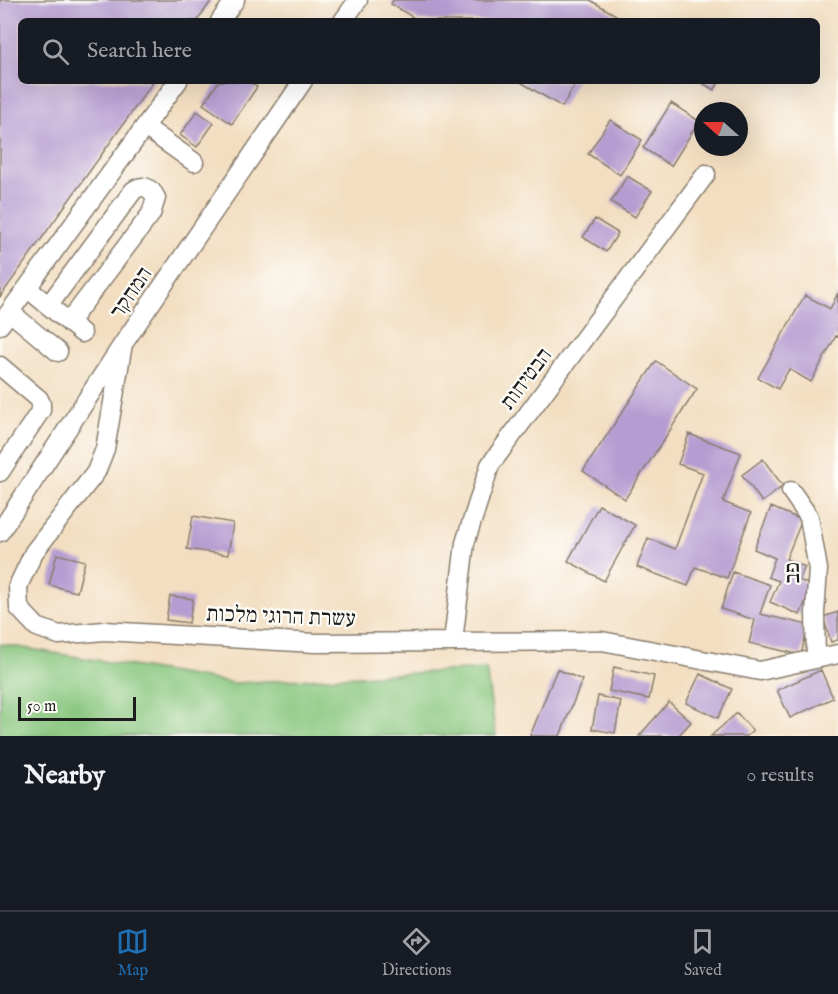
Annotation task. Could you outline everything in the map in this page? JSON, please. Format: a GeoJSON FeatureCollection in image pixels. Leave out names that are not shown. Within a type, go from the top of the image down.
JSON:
{"type":"FeatureCollection","features":[{"type":"Feature","properties":{"kind":"street"},"geometry":{"type":"LineString","coordinates":[[222,18],[235,0]]}},
{"type":"Feature","properties":{"kind":"street"},"geometry":{"type":"LineString","coordinates":[[346,18],[358,0]]}},
{"type":"Feature","properties":{"kind":"street"},"geometry":{"type":"LineString","coordinates":[[58,352],[5,318],[176,84]]}},
{"type":"Feature","properties":{"kind":"street","name":"המחקר"},"geometry":{"type":"LineString","coordinates":[[0,532],[123,344],[301,84]]}},
{"type":"Feature","properties":{"kind":"street"},"geometry":{"type":"LineString","coordinates":[[145,127],[194,162]]}},
{"type":"Feature","properties":{"kind":"street","name":"הבטיחות"},"geometry":{"type":"LineString","coordinates":[[453,641],[465,543],[490,465],[706,174]]}},
{"type":"Feature","properties":{"kind":"street"},"geometry":{"type":"LineString","coordinates":[[27,288],[76,328],[152,214],[156,205],[153,192],[144,186],[133,190],[49,305]]}},
{"type":"Feature","properties":{"kind":"street","name":"עשרת הרוגי מלכות"},"geometry":{"type":"LineString","coordinates":[[123,344],[105,449],[96,472],[34,552],[18,586],[19,608],[37,627],[59,635],[104,631],[315,643],[603,641],[760,671],[831,659]]}},
{"type":"Feature","properties":{"kind":"street"},"geometry":{"type":"LineString","coordinates":[[0,366],[39,399],[41,410],[0,471]]}},
{"type":"Feature","properties":{"kind":"street","name":"פב"},"geometry":{"type":"LineString","coordinates":[[791,491],[809,517],[818,569],[814,613],[831,659]]}},
{"type":"Feature","properties":{"kind":"green space"},"geometry":{"type":"Polygon","coordinates":[[[0,644],[234,683],[486,669],[496,736],[0,736],[0,644]]]}},
{"type":"Feature","properties":{"kind":"building"},"geometry":{"type":"Polygon","coordinates":[[[0,0],[212,0],[199,18],[18,18],[18,84],[152,84],[0,297],[0,0]]]}},
{"type":"Feature","properties":{"kind":"building"},"geometry":{"type":"Polygon","coordinates":[[[393,0],[590,0],[616,15],[614,18],[414,18],[391,4],[393,0]]]}},
{"type":"Feature","properties":{"kind":"building"},"geometry":{"type":"Polygon","coordinates":[[[217,84],[253,84],[257,87],[232,124],[203,104],[217,84]]]}},
{"type":"Feature","properties":{"kind":"building"},"geometry":{"type":"Polygon","coordinates":[[[524,84],[575,84],[562,107],[524,84]]]}},
{"type":"Feature","properties":{"kind":"building"},"geometry":{"type":"Polygon","coordinates":[[[704,84],[718,84],[714,90],[704,84]]]}},
{"type":"Feature","properties":{"kind":"building"},"geometry":{"type":"Polygon","coordinates":[[[671,103],[694,118],[694,129],[671,166],[643,148],[671,103]]]}},
{"type":"Feature","properties":{"kind":"building"},"geometry":{"type":"Polygon","coordinates":[[[197,111],[214,123],[197,147],[180,135],[197,111]]]}},
{"type":"Feature","properties":{"kind":"building"},"geometry":{"type":"Polygon","coordinates":[[[610,120],[642,140],[620,175],[588,154],[610,120]]]}},
{"type":"Feature","properties":{"kind":"building"},"geometry":{"type":"Polygon","coordinates":[[[627,176],[652,191],[635,217],[611,202],[627,176]]]}},
{"type":"Feature","properties":{"kind":"building"},"geometry":{"type":"Polygon","coordinates":[[[595,219],[618,233],[606,252],[583,237],[595,219]]]}},
{"type":"Feature","properties":{"kind":"building"},"geometry":{"type":"Polygon","coordinates":[[[838,293],[838,337],[836,336],[811,382],[789,369],[778,389],[758,378],[805,295],[830,309],[838,293]]]}},
{"type":"Feature","properties":{"kind":"building"},"geometry":{"type":"Polygon","coordinates":[[[656,361],[697,389],[625,499],[583,471],[656,361]]]}},
{"type":"Feature","properties":{"kind":"building"},"geometry":{"type":"Polygon","coordinates":[[[689,434],[741,453],[723,502],[751,513],[727,578],[695,567],[688,586],[637,567],[648,538],[675,549],[703,473],[678,464],[689,434]]]}},
{"type":"Feature","properties":{"kind":"building"},"geometry":{"type":"Polygon","coordinates":[[[763,459],[783,486],[762,502],[742,475],[763,459]]]}},
{"type":"Feature","properties":{"kind":"building"},"geometry":{"type":"Polygon","coordinates":[[[599,505],[635,525],[604,581],[568,561],[599,505]]]}},
{"type":"Feature","properties":{"kind":"building"},"geometry":{"type":"Polygon","coordinates":[[[771,507],[802,520],[786,559],[805,567],[799,580],[812,586],[800,615],[770,602],[779,581],[768,577],[775,558],[754,549],[771,507]]]}},
{"type":"Feature","properties":{"kind":"building"},"geometry":{"type":"Polygon","coordinates":[[[193,516],[233,523],[228,555],[187,549],[193,516]]]}},
{"type":"Feature","properties":{"kind":"building"},"geometry":{"type":"Polygon","coordinates":[[[57,554],[85,561],[77,592],[49,585],[57,554]]]}},
{"type":"Feature","properties":{"kind":"building"},"geometry":{"type":"Polygon","coordinates":[[[733,572],[770,585],[760,614],[808,625],[801,655],[749,643],[755,620],[721,609],[733,572]]]}},
{"type":"Feature","properties":{"kind":"building"},"geometry":{"type":"Polygon","coordinates":[[[170,596],[193,599],[189,623],[166,620],[170,596]]]}},
{"type":"Feature","properties":{"kind":"building"},"geometry":{"type":"Polygon","coordinates":[[[838,612],[838,640],[831,642],[823,617],[838,612]]]}},
{"type":"Feature","properties":{"kind":"building"},"geometry":{"type":"Polygon","coordinates":[[[614,667],[654,676],[649,699],[609,691],[614,667]]]}},
{"type":"Feature","properties":{"kind":"building"},"geometry":{"type":"Polygon","coordinates":[[[557,669],[582,680],[560,736],[530,736],[557,669]]]}},
{"type":"Feature","properties":{"kind":"building"},"geometry":{"type":"Polygon","coordinates":[[[821,670],[833,698],[790,718],[777,690],[821,670]]]}},
{"type":"Feature","properties":{"kind":"building"},"geometry":{"type":"Polygon","coordinates":[[[700,674],[732,689],[718,718],[686,703],[700,674]]]}},
{"type":"Feature","properties":{"kind":"building"},"geometry":{"type":"Polygon","coordinates":[[[598,696],[621,701],[615,733],[592,729],[598,696]]]}},
{"type":"Feature","properties":{"kind":"building"},"geometry":{"type":"Polygon","coordinates":[[[669,702],[691,722],[678,736],[639,736],[669,702]]]}},
{"type":"Feature","properties":{"kind":"building"},"geometry":{"type":"Polygon","coordinates":[[[737,713],[753,731],[747,736],[711,736],[737,713]]]}}]}
